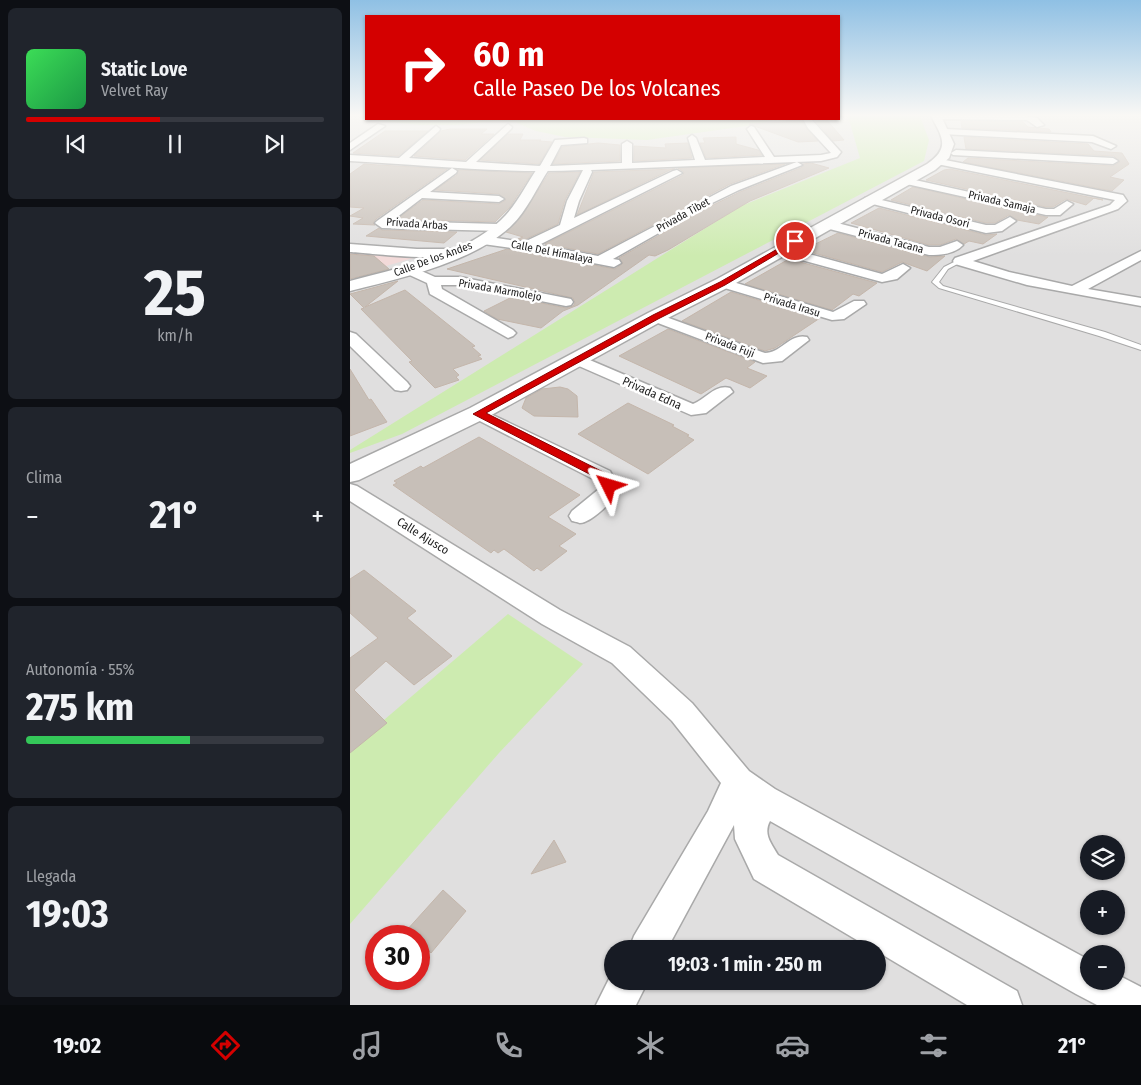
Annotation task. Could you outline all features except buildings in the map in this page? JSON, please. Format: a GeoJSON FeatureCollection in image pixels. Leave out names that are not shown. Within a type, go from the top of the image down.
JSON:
{"type":"FeatureCollection","features":[{"type":"Feature","properties":{"kind":"street"},"geometry":{"type":"LineString","coordinates":[[426,163],[543,169],[684,163]]}},
{"type":"Feature","properties":{"kind":"street"},"geometry":{"type":"LineString","coordinates":[[467,166],[470,163]]}},
{"type":"Feature","properties":{"kind":"street"},"geometry":{"type":"LineString","coordinates":[[543,169],[546,163]]}},
{"type":"Feature","properties":{"kind":"street"},"geometry":{"type":"LineString","coordinates":[[350,474],[478,414],[655,317],[722,283],[906,181],[935,163]]}},
{"type":"Feature","properties":{"kind":"street"},"geometry":{"type":"LineString","coordinates":[[960,262],[1114,207],[1122,201],[1119,197],[970,163]]}},
{"type":"Feature","properties":{"kind":"street"},"geometry":{"type":"LineString","coordinates":[[1067,163],[1106,171]]}},
{"type":"Feature","properties":{"kind":"street","name":"Privada Tibet"},"geometry":{"type":"LineString","coordinates":[[599,261],[722,194],[797,165]]}},
{"type":"Feature","properties":{"kind":"street","name":"Calle De los Andes"},"geometry":{"type":"LineString","coordinates":[[350,286],[456,253],[483,240],[507,222],[543,169]]}},
{"type":"Feature","properties":{"kind":"street","name":"Privada Arbas"},"geometry":{"type":"LineString","coordinates":[[452,171],[381,222],[498,228]]}},
{"type":"Feature","properties":{"kind":"street"},"geometry":{"type":"LineString","coordinates":[[565,228],[573,201],[587,172]]}},
{"type":"Feature","properties":{"kind":"street"},"geometry":{"type":"LineString","coordinates":[[526,246],[677,174]]}},
{"type":"Feature","properties":{"kind":"street","name":"Privada Samaja"},"geometry":{"type":"LineString","coordinates":[[906,181],[1046,212],[1057,212],[1067,204]]}},
{"type":"Feature","properties":{"kind":"street"},"geometry":{"type":"LineString","coordinates":[[706,190],[722,194]]}},
{"type":"Feature","properties":{"kind":"street"},"geometry":{"type":"LineString","coordinates":[[420,195],[499,198]]}},
{"type":"Feature","properties":{"kind":"street","name":"Privada Osori"},"geometry":{"type":"LineString","coordinates":[[869,200],[986,228],[998,228],[1010,221]]}},
{"type":"Feature","properties":{"kind":"street","name":"Privada Tacana"},"geometry":{"type":"LineString","coordinates":[[826,224],[929,251],[941,251],[956,245]]}},
{"type":"Feature","properties":{"kind":"street","name":"Calle Del Himalaya"},"geometry":{"type":"LineString","coordinates":[[483,240],[526,246],[621,265]]}},
{"type":"Feature","properties":{"kind":"street"},"geometry":{"type":"LineString","coordinates":[[350,248],[417,253],[456,253]]}},
{"type":"Feature","properties":{"kind":"street"},"geometry":{"type":"LineString","coordinates":[[780,250],[882,278],[892,276],[903,268]]}},
{"type":"Feature","properties":{"kind":"street"},"geometry":{"type":"LineString","coordinates":[[1075,290],[1141,255]]}},
{"type":"Feature","properties":{"kind":"street"},"geometry":{"type":"LineString","coordinates":[[960,262],[1016,279],[1141,302]]}},
{"type":"Feature","properties":{"kind":"street","name":"Privada Marmolejo"},"geometry":{"type":"LineString","coordinates":[[408,269],[433,281],[460,281],[566,302]]}},
{"type":"Feature","properties":{"kind":"street","name":"Privada Marmolejo"},"geometry":{"type":"LineString","coordinates":[[433,281],[435,292],[508,334]]}},
{"type":"Feature","properties":{"kind":"street","name":"Privada Irasu"},"geometry":{"type":"LineString","coordinates":[[722,283],[832,316],[838,316],[859,304]]}},
{"type":"Feature","properties":{"kind":"street","name":"Privada Fuji"},"geometry":{"type":"LineString","coordinates":[[655,317],[763,358],[776,358],[801,340]]}},
{"type":"Feature","properties":{"kind":"street"},"geometry":{"type":"LineString","coordinates":[[350,337],[400,386]]}},
{"type":"Feature","properties":{"kind":"street","name":"Privada Edna"},"geometry":{"type":"LineString","coordinates":[[578,360],[691,410],[704,407],[724,392]]}},
{"type":"Feature","properties":{"kind":"street"},"geometry":{"type":"LineString","coordinates":[[478,414],[603,476],[610,490],[580,516]]}},
{"type":"Feature","properties":{"kind":"street","name":"Calle Ajusco"},"geometry":{"type":"LineString","coordinates":[[350,490],[551,617],[622,655],[682,712],[751,790]]}},
{"type":"Feature","properties":{"kind":"street"},"geometry":{"type":"LineString","coordinates":[[652,940],[719,822],[751,790]]}},
{"type":"Feature","properties":{"kind":"street"},"geometry":{"type":"LineString","coordinates":[[751,790],[1080,976]]}},
{"type":"Feature","properties":{"kind":"street"},"geometry":{"type":"LineString","coordinates":[[751,790],[751,839],[766,867],[1003,1005]]}},
{"type":"Feature","properties":{"kind":"street"},"geometry":{"type":"LineString","coordinates":[[616,1005],[624,990]]}},
{"type":"Feature","properties":{"kind":"street"},"geometry":{"type":"LineString","coordinates":[[1107,990],[1137,1005]]}},
{"type":"Feature","properties":{"kind":"lane"},"geometry":{"type":"LineString","coordinates":[[960,262],[946,268],[935,282],[941,287],[1102,334],[1141,348]]}},
{"type":"Feature","properties":{"kind":"shaded area"},"geometry":{"type":"Polygon","coordinates":[[[350,163],[1141,163],[1141,1005],[350,1005],[350,163]]]}},
{"type":"Feature","properties":{"kind":"shaded area"},"geometry":{"type":"Polygon","coordinates":[[[350,252],[420,256],[352,276],[350,252]]]}},
{"type":"Feature","properties":{"kind":"green space"},"geometry":{"type":"Polygon","coordinates":[[[848,163],[920,163],[402,434],[350,453],[350,450],[741,206],[848,163]]]}},
{"type":"Feature","properties":{"kind":"green space"},"geometry":{"type":"Polygon","coordinates":[[[508,614],[583,664],[499,753],[350,924],[350,749],[508,614]]]}},
{"type":"Feature","properties":{"kind":"route"},"geometry":{"type":"LineString","coordinates":[[609,486],[603,476],[478,414],[655,317],[722,283],[795,241]]}}]}
